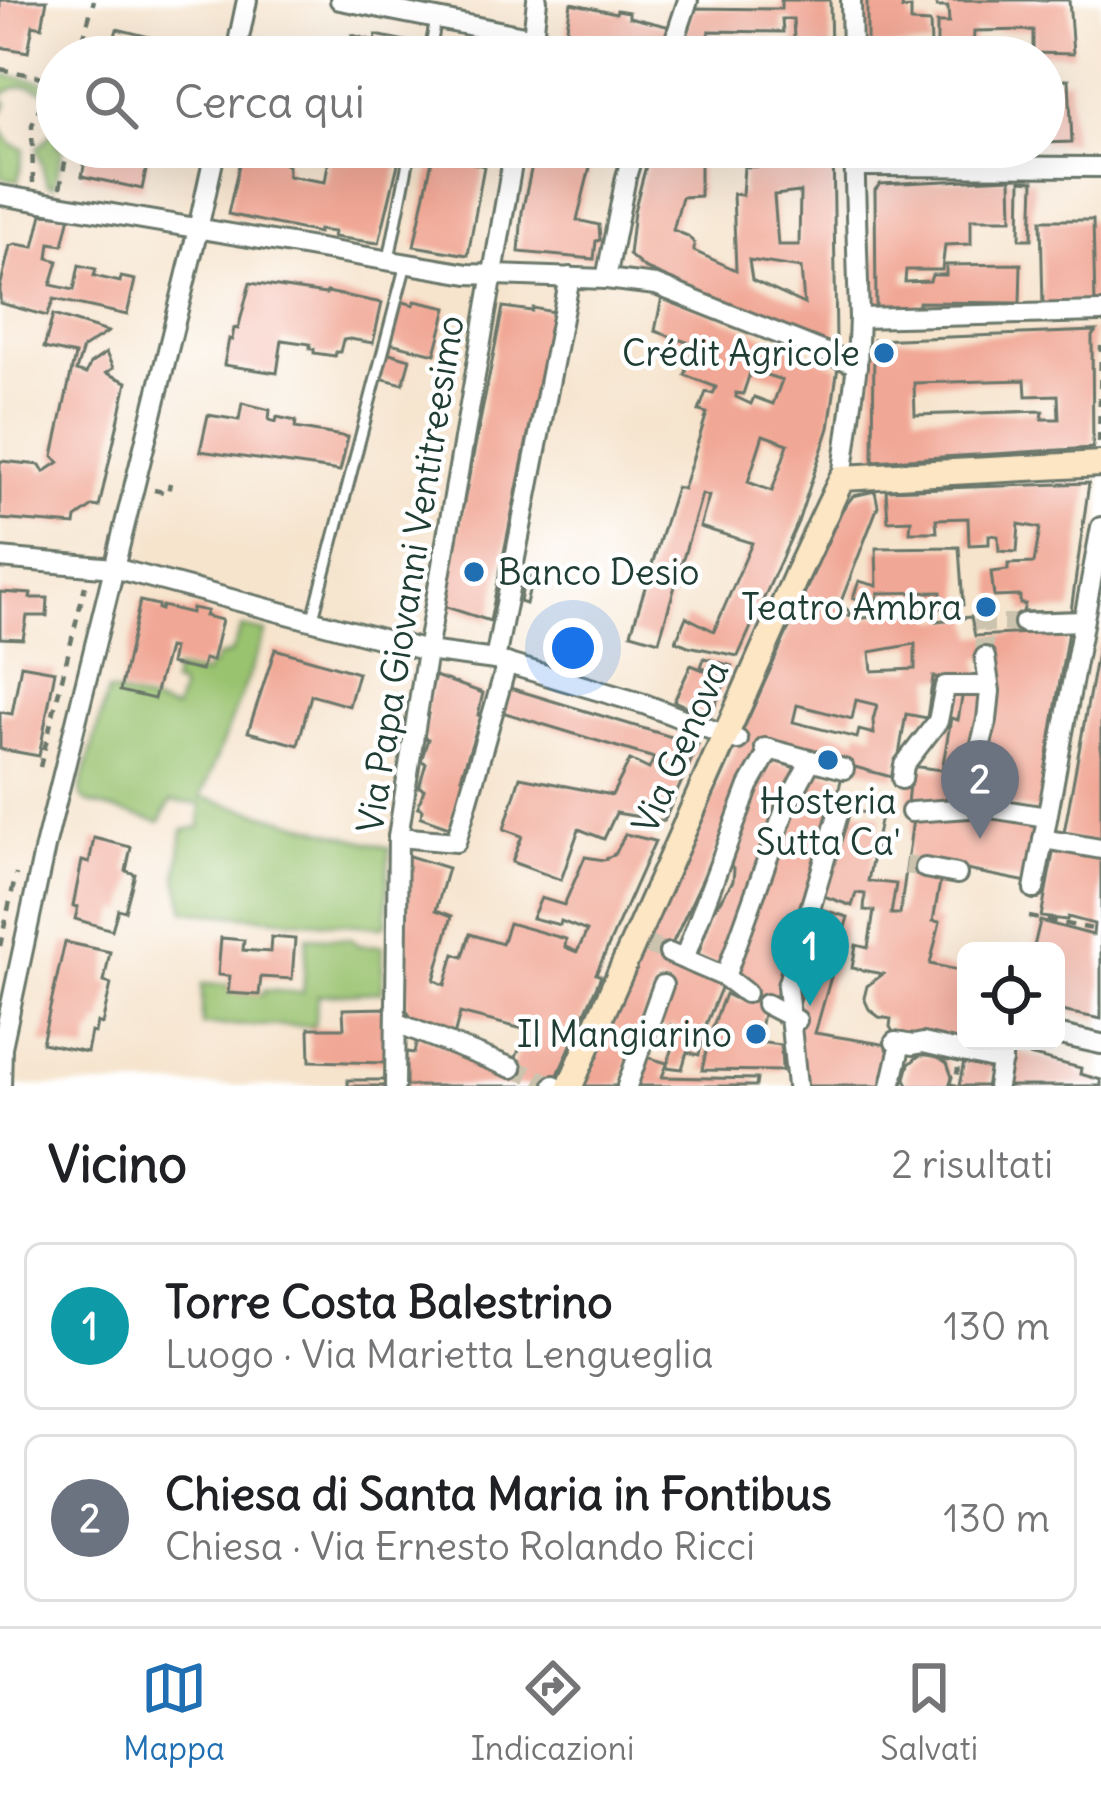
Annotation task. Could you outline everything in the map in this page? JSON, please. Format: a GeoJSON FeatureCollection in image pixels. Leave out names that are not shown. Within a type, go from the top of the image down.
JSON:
{"type":"FeatureCollection","features":[{"type":"Feature","properties":{"kind":"main road"},"geometry":{"type":"LineString","coordinates":[[842,478],[1094,464]]}},
{"type":"Feature","properties":{"kind":"main road","name":"Via Genova"},"geometry":{"type":"LineString","coordinates":[[570,1086],[732,738],[842,478]]}},
{"type":"Feature","properties":{"kind":"street"},"geometry":{"type":"LineString","coordinates":[[239,36],[247,0]]}},
{"type":"Feature","properties":{"kind":"street"},"geometry":{"type":"LineString","coordinates":[[340,0],[493,36]]}},
{"type":"Feature","properties":{"kind":"street"},"geometry":{"type":"LineString","coordinates":[[534,36],[537,0]]}},
{"type":"Feature","properties":{"kind":"street"},"geometry":{"type":"LineString","coordinates":[[677,36],[688,0]]}},
{"type":"Feature","properties":{"kind":"street"},"geometry":{"type":"LineString","coordinates":[[851,0],[852,36]]}},
{"type":"Feature","properties":{"kind":"street"},"geometry":{"type":"LineString","coordinates":[[1065,165],[1101,166]]}},
{"type":"Feature","properties":{"kind":"street"},"geometry":{"type":"LineString","coordinates":[[2,1086],[1,1047],[45,847],[211,168]]}},
{"type":"Feature","properties":{"kind":"street","name":"Via Papa Giovanni Ventitreesimo"},"geometry":{"type":"LineString","coordinates":[[395,1086],[398,837],[512,168]]}},
{"type":"Feature","properties":{"kind":"street"},"geometry":{"type":"LineString","coordinates":[[606,279],[629,168]]}},
{"type":"Feature","properties":{"kind":"street"},"geometry":{"type":"LineString","coordinates":[[842,478],[859,318],[854,168]]}},
{"type":"Feature","properties":{"kind":"street"},"geometry":{"type":"LineString","coordinates":[[0,196],[468,274],[656,285],[857,365]]}},
{"type":"Feature","properties":{"kind":"street"},"geometry":{"type":"LineString","coordinates":[[398,837],[456,842],[501,662],[570,277]]}},
{"type":"Feature","properties":{"kind":"street"},"geometry":{"type":"LineString","coordinates":[[859,318],[1101,312]]}},
{"type":"Feature","properties":{"kind":"street"},"geometry":{"type":"LineString","coordinates":[[1034,889],[1083,621],[1095,595],[1101,527]]}},
{"type":"Feature","properties":{"kind":"street"},"geometry":{"type":"LineString","coordinates":[[0,558],[114,568],[427,650],[501,662],[644,704],[732,738]]}},
{"type":"Feature","properties":{"kind":"street"},"geometry":{"type":"LineString","coordinates":[[1024,623],[1083,621]]}},
{"type":"Feature","properties":{"kind":"street"},"geometry":{"type":"LineString","coordinates":[[973,776],[988,720],[985,657]]}},
{"type":"Feature","properties":{"kind":"street"},"geometry":{"type":"LineString","coordinates":[[902,778],[904,765],[938,721],[945,686],[987,686]]}},
{"type":"Feature","properties":{"kind":"street"},"geometry":{"type":"LineString","coordinates":[[746,993],[725,976],[675,957],[749,786],[767,748],[844,770]]}},
{"type":"Feature","properties":{"kind":"street"},"geometry":{"type":"LineString","coordinates":[[725,976],[785,807],[811,760]]}},
{"type":"Feature","properties":{"kind":"street"},"geometry":{"type":"LineString","coordinates":[[911,812],[970,802],[1047,818]]}},
{"type":"Feature","properties":{"kind":"street"},"geometry":{"type":"LineString","coordinates":[[797,1086],[794,1019],[787,986],[840,808]]}},
{"type":"Feature","properties":{"kind":"street"},"geometry":{"type":"LineString","coordinates":[[1043,839],[1101,849]]}},
{"type":"Feature","properties":{"kind":"street"},"geometry":{"type":"LineString","coordinates":[[925,868],[957,874]]}},
{"type":"Feature","properties":{"kind":"street"},"geometry":{"type":"LineString","coordinates":[[628,1086],[663,985]]}},
{"type":"Feature","properties":{"kind":"street"},"geometry":{"type":"LineString","coordinates":[[766,1004],[794,1019]]}},
{"type":"Feature","properties":{"kind":"street"},"geometry":{"type":"LineString","coordinates":[[397,1023],[512,1068]]}},
{"type":"Feature","properties":{"kind":"street"},"geometry":{"type":"LineString","coordinates":[[1065,1036],[1101,1045]]}},
{"type":"Feature","properties":{"kind":"street"},"geometry":{"type":"LineString","coordinates":[[891,1086],[898,1042],[1004,1051],[997,1086]]}},
{"type":"Feature","properties":{"kind":"lane"},"geometry":{"type":"LineString","coordinates":[[433,36],[436,19]]}},
{"type":"Feature","properties":{"kind":"lane"},"geometry":{"type":"LineString","coordinates":[[313,620],[397,262],[408,168]]}},
{"type":"Feature","properties":{"kind":"path"},"geometry":{"type":"LineString","coordinates":[[84,36],[94,0]]}},
{"type":"Feature","properties":{"kind":"path"},"geometry":{"type":"LineString","coordinates":[[0,69],[36,76]]}},
{"type":"Feature","properties":{"kind":"path"},"geometry":{"type":"LineString","coordinates":[[29,200],[36,116]]}},
{"type":"Feature","properties":{"kind":"path"},"geometry":{"type":"LineString","coordinates":[[57,205],[64,168]]}},
{"type":"Feature","properties":{"kind":"path"},"geometry":{"type":"LineString","coordinates":[[1094,464],[1089,452],[1099,446],[1101,346]]}},
{"type":"Feature","properties":{"kind":"path"},"geometry":{"type":"LineString","coordinates":[[1028,916],[1093,929]]}},
{"type":"Feature","properties":{"kind":"green space"},"geometry":{"type":"Polygon","coordinates":[[[0,74],[36,81],[36,88],[12,89],[1,97],[7,103],[0,117],[0,74]]]}},
{"type":"Feature","properties":{"kind":"green space"},"geometry":{"type":"Polygon","coordinates":[[[0,127],[11,144],[24,149],[18,181],[0,177],[0,127]]]}},
{"type":"Feature","properties":{"kind":"green space"},"geometry":{"type":"Polygon","coordinates":[[[43,168],[58,168],[54,186],[47,184],[43,168]]]}},
{"type":"Feature","properties":{"kind":"green space"},"geometry":{"type":"Polygon","coordinates":[[[242,627],[266,632],[201,797],[389,848],[386,925],[185,911],[177,878],[183,830],[200,827],[201,804],[171,801],[160,822],[88,803],[81,797],[108,691],[175,710],[181,693],[172,684],[175,670],[206,675],[207,665],[231,653],[242,627]]]}},
{"type":"Feature","properties":{"kind":"green space"},"geometry":{"type":"Polygon","coordinates":[[[307,937],[383,946],[382,992],[318,995],[314,1026],[202,1025],[202,984],[229,985],[229,993],[303,993],[307,937]]]}},
{"type":"Feature","properties":{"kind":"building"},"geometry":{"type":"Polygon","coordinates":[[[0,0],[47,0],[42,27],[33,25],[28,52],[0,47],[0,0]]]}},
{"type":"Feature","properties":{"kind":"building"},"geometry":{"type":"Polygon","coordinates":[[[781,0],[830,0],[831,36],[794,36],[793,19],[782,19],[783,32],[709,31],[709,36],[684,36],[692,8],[781,9],[781,0]]]}},
{"type":"Feature","properties":{"kind":"building"},"geometry":{"type":"Polygon","coordinates":[[[867,0],[903,0],[902,9],[911,8],[911,22],[930,23],[931,36],[867,36],[867,0]]]}},
{"type":"Feature","properties":{"kind":"building"},"geometry":{"type":"Polygon","coordinates":[[[936,0],[1069,0],[1073,54],[1065,54],[1065,36],[1033,36],[1033,30],[937,36],[937,23],[949,23],[948,7],[937,7],[936,0]]]}},
{"type":"Feature","properties":{"kind":"building"},"geometry":{"type":"Polygon","coordinates":[[[571,3],[629,12],[629,17],[675,28],[673,36],[566,33],[571,3]]]}},
{"type":"Feature","properties":{"kind":"building"},"geometry":{"type":"Polygon","coordinates":[[[117,29],[146,36],[115,36],[117,29]]]}},
{"type":"Feature","properties":{"kind":"building"},"geometry":{"type":"Polygon","coordinates":[[[1065,79],[1069,79],[1072,142],[1065,142],[1065,79]]]}},
{"type":"Feature","properties":{"kind":"building"},"geometry":{"type":"Polygon","coordinates":[[[84,168],[146,168],[142,189],[82,176],[84,168]]]}},
{"type":"Feature","properties":{"kind":"building"},"geometry":{"type":"Polygon","coordinates":[[[238,168],[288,168],[288,176],[325,182],[327,168],[397,168],[379,243],[228,214],[238,168]]]}},
{"type":"Feature","properties":{"kind":"building"},"geometry":{"type":"Polygon","coordinates":[[[430,168],[484,168],[468,255],[414,246],[430,168]]]}},
{"type":"Feature","properties":{"kind":"building"},"geometry":{"type":"Polygon","coordinates":[[[531,168],[590,168],[577,220],[599,225],[594,259],[519,252],[531,168]]]}},
{"type":"Feature","properties":{"kind":"building"},"geometry":{"type":"Polygon","coordinates":[[[645,168],[700,168],[700,196],[682,197],[673,230],[688,236],[694,251],[736,270],[733,194],[742,195],[744,168],[833,168],[836,339],[832,344],[738,308],[644,268],[629,255],[645,168]],[[800,192],[774,195],[778,245],[799,245],[800,192]],[[749,260],[752,280],[804,304],[801,268],[749,260]]]}},
{"type":"Feature","properties":{"kind":"building"},"geometry":{"type":"Polygon","coordinates":[[[1011,178],[1012,219],[971,219],[971,244],[945,245],[942,270],[906,270],[905,282],[946,275],[946,265],[1021,264],[1020,303],[919,302],[918,309],[876,308],[875,190],[880,184],[1011,178]]]}},
{"type":"Feature","properties":{"kind":"building"},"geometry":{"type":"Polygon","coordinates":[[[1021,180],[1034,181],[1032,239],[1020,239],[1021,180]]]}},
{"type":"Feature","properties":{"kind":"building"},"geometry":{"type":"Polygon","coordinates":[[[42,214],[70,216],[63,245],[50,243],[48,258],[58,261],[51,285],[74,290],[79,265],[96,269],[94,276],[135,280],[127,315],[54,299],[47,316],[0,303],[10,246],[34,247],[42,214]]]}},
{"type":"Feature","properties":{"kind":"building"},"geometry":{"type":"Polygon","coordinates":[[[1041,220],[1093,220],[1095,305],[1043,306],[1041,220]]]}},
{"type":"Feature","properties":{"kind":"building"},"geometry":{"type":"Polygon","coordinates":[[[250,283],[382,303],[373,343],[343,340],[335,356],[314,353],[310,344],[282,340],[277,373],[224,365],[250,283]]]}},
{"type":"Feature","properties":{"kind":"building"},"geometry":{"type":"Polygon","coordinates":[[[662,297],[678,300],[838,367],[829,428],[798,522],[738,656],[676,641],[686,617],[714,631],[752,543],[700,527],[709,496],[702,494],[659,641],[631,633],[676,487],[683,489],[707,413],[699,411],[706,392],[713,394],[716,387],[685,375],[695,345],[655,331],[662,297]],[[751,370],[743,394],[736,393],[736,397],[751,404],[754,397],[773,404],[782,380],[751,370]],[[763,435],[748,482],[772,491],[788,444],[763,435]]]}},
{"type":"Feature","properties":{"kind":"building"},"geometry":{"type":"Polygon","coordinates":[[[400,301],[447,308],[435,354],[390,343],[400,301]]]}},
{"type":"Feature","properties":{"kind":"building"},"geometry":{"type":"Polygon","coordinates":[[[503,307],[553,312],[490,621],[443,606],[503,307]]]}},
{"type":"Feature","properties":{"kind":"building"},"geometry":{"type":"Polygon","coordinates":[[[53,315],[108,332],[83,348],[76,371],[86,374],[90,364],[106,353],[113,368],[106,373],[127,382],[99,507],[76,518],[75,525],[0,519],[0,461],[40,465],[44,472],[59,462],[53,456],[75,355],[44,348],[53,315]]]}},
{"type":"Feature","properties":{"kind":"building"},"geometry":{"type":"Polygon","coordinates":[[[1096,331],[1092,336],[1093,448],[873,461],[874,340],[1096,331]],[[1025,380],[914,383],[915,415],[1043,411],[1042,419],[1059,419],[1058,395],[1026,396],[1025,380]]]}},
{"type":"Feature","properties":{"kind":"building"},"geometry":{"type":"Polygon","coordinates":[[[386,352],[410,359],[403,384],[380,378],[386,352]]]}},
{"type":"Feature","properties":{"kind":"building"},"geometry":{"type":"Polygon","coordinates":[[[242,403],[270,410],[269,420],[296,421],[295,428],[348,437],[340,471],[200,451],[208,415],[239,420],[242,403]]]}},
{"type":"Feature","properties":{"kind":"building"},"geometry":{"type":"Polygon","coordinates":[[[1089,483],[1071,611],[1023,612],[1020,596],[994,597],[991,572],[1008,570],[1008,564],[1034,563],[1040,528],[1019,524],[1017,552],[999,551],[998,536],[989,535],[989,544],[969,545],[968,518],[936,519],[937,532],[910,532],[911,520],[888,521],[886,490],[1089,483]]]}},
{"type":"Feature","properties":{"kind":"building"},"geometry":{"type":"Polygon","coordinates":[[[875,491],[878,506],[840,604],[850,612],[848,616],[865,618],[931,604],[936,621],[971,617],[975,636],[1068,631],[1039,811],[1009,806],[1010,801],[966,796],[965,805],[907,803],[911,766],[942,770],[951,718],[958,720],[963,692],[988,692],[968,775],[978,776],[990,723],[996,721],[991,655],[978,659],[981,682],[933,677],[927,718],[906,714],[895,778],[768,740],[666,957],[723,983],[703,1032],[710,1034],[725,994],[742,1002],[750,985],[730,975],[761,882],[810,770],[842,776],[821,862],[774,1003],[766,1000],[757,1042],[781,1045],[782,1071],[702,1070],[708,1043],[702,1043],[699,1055],[687,1052],[682,1069],[666,1067],[680,1029],[671,1025],[669,1031],[656,1023],[670,988],[656,982],[619,1086],[583,1086],[842,510],[853,496],[875,491]],[[915,644],[870,652],[872,671],[915,669],[915,644]],[[856,700],[852,719],[797,705],[793,722],[857,738],[859,730],[874,734],[877,705],[856,700]]]}},
{"type":"Feature","properties":{"kind":"building"},"geometry":{"type":"Polygon","coordinates":[[[959,547],[963,605],[942,608],[941,592],[878,593],[877,604],[853,598],[859,581],[877,586],[876,548],[959,547]]]}},
{"type":"Feature","properties":{"kind":"building"},"geometry":{"type":"Polygon","coordinates":[[[526,570],[531,572],[531,582],[526,604],[520,602],[526,570]]]}},
{"type":"Feature","properties":{"kind":"building"},"geometry":{"type":"Polygon","coordinates":[[[0,592],[48,598],[47,616],[27,616],[23,639],[0,638],[0,592]]]}},
{"type":"Feature","properties":{"kind":"building"},"geometry":{"type":"Polygon","coordinates":[[[140,601],[161,610],[162,606],[191,613],[192,608],[207,611],[205,616],[222,620],[212,661],[204,659],[201,671],[170,664],[173,649],[168,648],[154,699],[120,691],[140,601]]]}},
{"type":"Feature","properties":{"kind":"building"},"geometry":{"type":"Polygon","coordinates":[[[1101,643],[1101,844],[1063,838],[1101,643]]]}},
{"type":"Feature","properties":{"kind":"building"},"geometry":{"type":"Polygon","coordinates":[[[275,649],[358,673],[349,706],[311,695],[298,745],[248,732],[275,649]]]}},
{"type":"Feature","properties":{"kind":"building"},"geometry":{"type":"Polygon","coordinates":[[[704,658],[732,666],[710,717],[674,701],[691,665],[716,675],[701,667],[704,658]]]}},
{"type":"Feature","properties":{"kind":"building"},"geometry":{"type":"Polygon","coordinates":[[[21,665],[55,671],[39,756],[0,749],[0,712],[12,714],[21,665]]]}},
{"type":"Feature","properties":{"kind":"building"},"geometry":{"type":"Polygon","coordinates":[[[435,676],[483,693],[481,716],[461,777],[466,778],[449,827],[421,817],[418,807],[426,763],[421,761],[428,739],[421,737],[428,714],[424,713],[435,676]]]}},
{"type":"Feature","properties":{"kind":"building"},"geometry":{"type":"Polygon","coordinates":[[[510,688],[698,745],[664,821],[616,813],[604,839],[579,829],[561,880],[512,862],[522,836],[504,829],[520,777],[612,795],[630,760],[649,769],[654,758],[502,712],[510,688]]]}},
{"type":"Feature","properties":{"kind":"building"},"geometry":{"type":"Polygon","coordinates":[[[775,761],[801,770],[725,968],[697,958],[710,916],[733,881],[731,866],[750,786],[775,761]]]}},
{"type":"Feature","properties":{"kind":"building"},"geometry":{"type":"Polygon","coordinates":[[[846,809],[881,816],[868,881],[896,884],[891,914],[900,914],[913,819],[960,810],[1038,825],[1027,882],[926,862],[941,877],[933,921],[940,922],[930,964],[957,970],[957,1045],[911,1034],[905,1039],[896,1036],[891,1019],[869,1009],[864,998],[867,986],[883,974],[852,968],[856,945],[868,948],[874,911],[864,910],[865,894],[856,893],[852,906],[821,895],[846,809]]]}},
{"type":"Feature","properties":{"kind":"building"},"geometry":{"type":"Polygon","coordinates":[[[625,834],[655,841],[553,1086],[406,1086],[406,1052],[414,1053],[418,1035],[510,1072],[527,1030],[460,1013],[453,1040],[415,1023],[406,1010],[406,855],[448,868],[436,910],[452,916],[434,980],[445,985],[454,954],[463,957],[470,934],[502,944],[509,923],[566,939],[565,947],[577,952],[587,931],[561,921],[560,925],[532,918],[541,898],[564,905],[585,857],[604,860],[616,853],[625,834]]]}},
{"type":"Feature","properties":{"kind":"building"},"geometry":{"type":"Polygon","coordinates":[[[94,838],[131,847],[126,871],[135,874],[125,911],[118,909],[112,930],[75,919],[82,861],[89,863],[94,838]]]}},
{"type":"Feature","properties":{"kind":"building"},"geometry":{"type":"Polygon","coordinates":[[[1054,848],[1101,856],[1101,1019],[1065,1012],[1065,942],[1035,942],[1040,921],[1093,935],[1094,924],[1041,917],[1054,848]]]}},
{"type":"Feature","properties":{"kind":"building"},"geometry":{"type":"Polygon","coordinates":[[[817,908],[848,917],[815,1033],[894,1046],[885,1086],[802,1086],[796,1013],[803,993],[793,989],[817,908]]]}},
{"type":"Feature","properties":{"kind":"building"},"geometry":{"type":"Polygon","coordinates":[[[271,937],[295,939],[292,979],[261,977],[259,995],[228,993],[230,976],[218,975],[221,938],[244,940],[243,950],[270,952],[271,937]]]}},
{"type":"Feature","properties":{"kind":"building"},"geometry":{"type":"Polygon","coordinates":[[[65,942],[110,952],[104,982],[111,984],[102,1024],[97,1022],[95,1033],[91,1032],[87,1052],[42,1043],[65,942]]]}},
{"type":"Feature","properties":{"kind":"building"},"geometry":{"type":"Polygon","coordinates":[[[386,1008],[386,1063],[310,1061],[309,1028],[344,1028],[343,1009],[386,1008]]]}},
{"type":"Feature","properties":{"kind":"building"},"geometry":{"type":"Polygon","coordinates":[[[1009,1050],[1081,1068],[1080,1074],[1101,1080],[1101,1086],[1002,1086],[1009,1050]]]}},
{"type":"Feature","properties":{"kind":"building"},"geometry":{"type":"Polygon","coordinates":[[[920,1055],[935,1055],[947,1063],[952,1077],[949,1086],[908,1086],[909,1064],[920,1055]]]}},
{"type":"Feature","properties":{"kind":"building"},"geometry":{"type":"Polygon","coordinates":[[[643,1056],[667,1063],[662,1077],[757,1079],[756,1086],[633,1086],[643,1056]]]}},
{"type":"Feature","properties":{"kind":"building"},"geometry":{"type":"Polygon","coordinates":[[[965,1057],[993,1063],[989,1086],[959,1086],[965,1057]]]}},
{"type":"Feature","properties":{"kind":"building"},"geometry":{"type":"Polygon","coordinates":[[[348,1080],[387,1080],[387,1086],[348,1086],[348,1080]]]}},
{"type":"Feature","properties":{"kind":"tunnel"},"geometry":{"type":"LineString","coordinates":[[985,657],[983,623],[1024,623]]}},
{"type":"Feature","properties":{"kind":"tunnel"},"geometry":{"type":"LineString","coordinates":[[971,797],[973,775]]}},
{"type":"Feature","properties":{"kind":"tunnel"},"geometry":{"type":"LineString","coordinates":[[906,865],[925,868]]}},
{"type":"Feature","properties":{"kind":"tunnel"},"geometry":{"type":"LineString","coordinates":[[646,944],[669,953]]}},
{"type":"Feature","properties":{"kind":"tunnel"},"geometry":{"type":"LineString","coordinates":[[512,1068],[554,1085]]}},
{"type":"Feature","properties":{"kind":"place","name":"Crédit Agricole"},"geometry":{"type":"Point","coordinates":[884,353]}},
{"type":"Feature","properties":{"kind":"place","name":"Banco Desio"},"geometry":{"type":"Point","coordinates":[474,572]}},
{"type":"Feature","properties":{"kind":"place","name":"Teatro Ambra"},"geometry":{"type":"Point","coordinates":[986,607]}},
{"type":"Feature","properties":{"kind":"place","name":"Hosteria Sutta Ca'"},"geometry":{"type":"Point","coordinates":[828,760]}},
{"type":"Feature","properties":{"kind":"place","name":"Chiesa di Santa Maria in Fontibus"},"geometry":{"type":"Point","coordinates":[980,839]}},
{"type":"Feature","properties":{"kind":"place","name":"Torre Costa Balestrino"},"geometry":{"type":"Point","coordinates":[810,1006]}},
{"type":"Feature","properties":{"kind":"place","name":"Il Mangiarino"},"geometry":{"type":"Point","coordinates":[756,1034]}}]}
